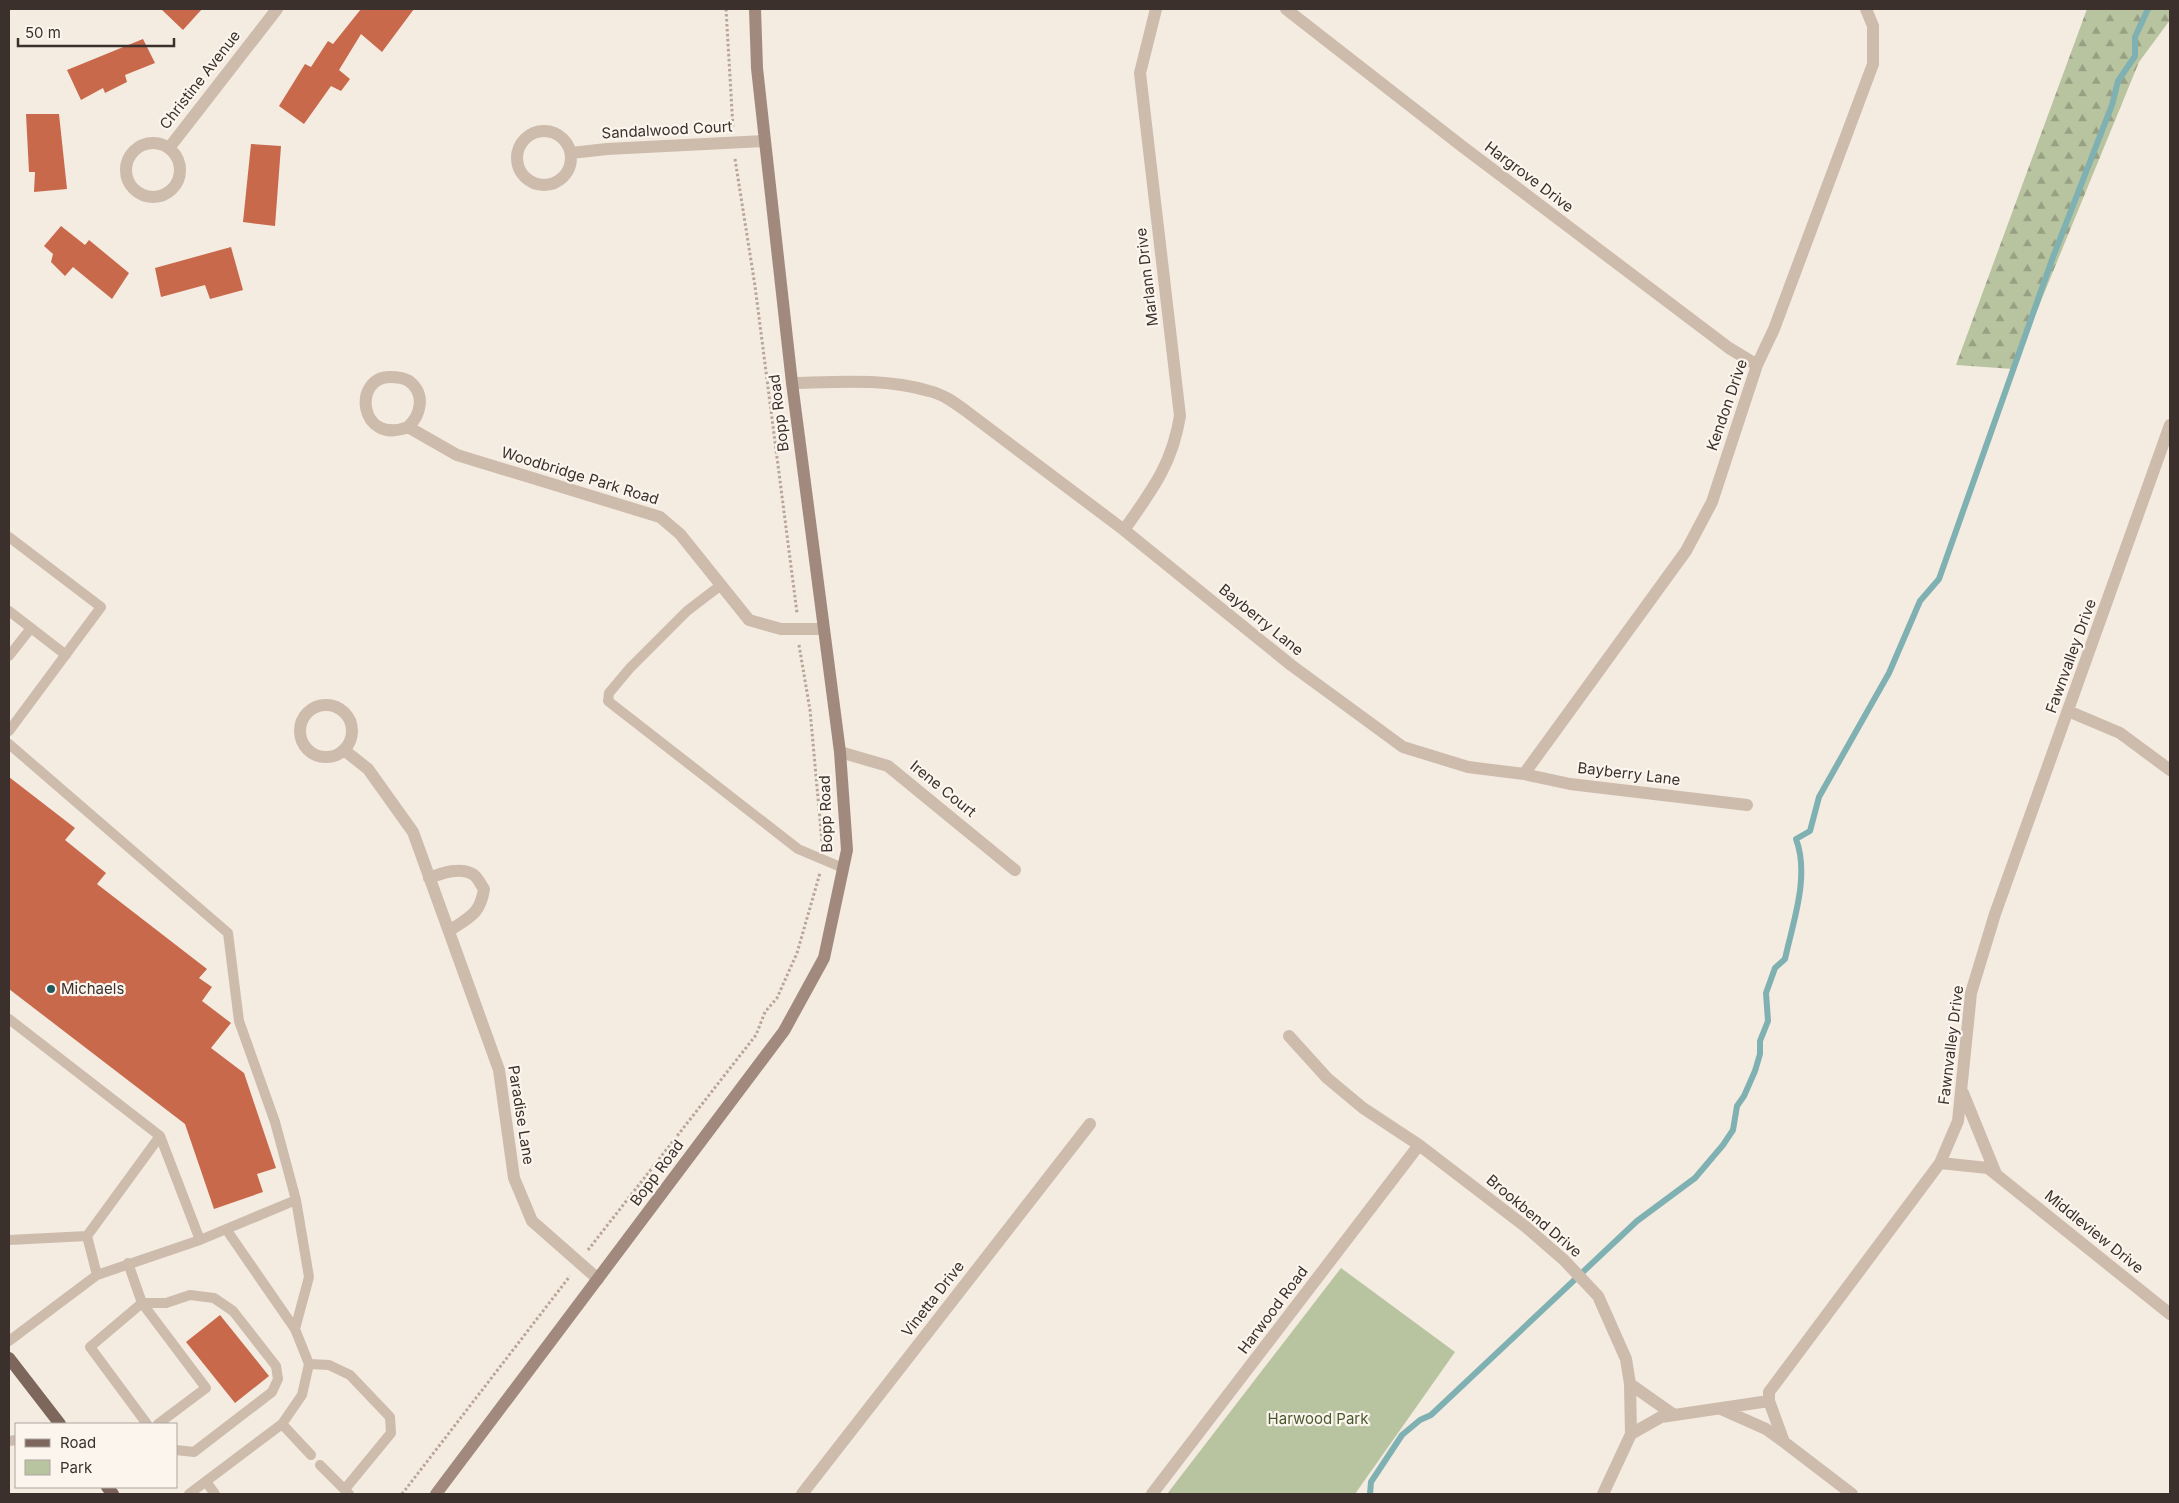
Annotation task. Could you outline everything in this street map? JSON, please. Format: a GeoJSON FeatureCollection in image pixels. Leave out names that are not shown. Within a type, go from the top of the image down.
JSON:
{"type":"FeatureCollection","features":[{"type":"Feature","properties":{"kind":"main road"},"geometry":{"type":"LineString","coordinates":[[9,1358],[59,1423]]}},
{"type":"Feature","properties":{"kind":"street","name":"Christine Avenue"},"geometry":{"type":"LineString","coordinates":[[168,148],[276,9]]}},
{"type":"Feature","properties":{"kind":"street","name":"Bopp Road"},"geometry":{"type":"LineString","coordinates":[[436,1494],[784,1031],[824,958],[847,850],[840,752],[822,629],[792,383],[757,68],[755,9]]}},
{"type":"Feature","properties":{"kind":"street","name":"Marlann Drive"},"geometry":{"type":"LineString","coordinates":[[1124,530],[1163,474],[1176,436],[1180,416],[1140,73],[1156,9]]}},
{"type":"Feature","properties":{"kind":"street","name":"Hargrove Drive"},"geometry":{"type":"LineString","coordinates":[[1286,9],[1580,236],[1729,348],[1758,365]]}},
{"type":"Feature","properties":{"kind":"street","name":"Kendon Drive"},"geometry":{"type":"LineString","coordinates":[[1524,774],[1686,551],[1712,502],[1758,365],[1774,329],[1873,64],[1873,26],[1866,9]]}},
{"type":"Feature","properties":{"kind":"street"},"geometry":{"type":"LineString","coordinates":[[539,131],[552,132],[564,139],[571,153],[570,168],[559,182],[555,184],[537,186],[524,178],[518,168],[516,156],[521,142],[527,136],[539,131]]}},
{"type":"Feature","properties":{"kind":"street","name":"Sandalwood Court"},"geometry":{"type":"LineString","coordinates":[[571,153],[607,148],[765,141]]}},
{"type":"Feature","properties":{"kind":"street","name":"Christine Avenue"},"geometry":{"type":"LineString","coordinates":[[147,144],[158,144],[168,148],[176,156],[181,166],[181,177],[176,186],[168,193],[159,197],[139,193],[126,177],[125,166],[129,156],[137,148],[147,144]]}},
{"type":"Feature","properties":{"kind":"street"},"geometry":{"type":"LineString","coordinates":[[388,376],[398,377],[408,381],[416,389],[420,399],[420,410],[416,420],[408,427],[398,431],[387,431],[377,427],[369,419],[365,409],[366,398],[370,388],[378,380],[388,376]]}},
{"type":"Feature","properties":{"kind":"street","name":"Bayberry Lane"},"geometry":{"type":"LineString","coordinates":[[792,383],[887,383],[930,391],[946,398],[1124,530],[1291,665],[1403,747],[1468,767],[1524,774],[1570,784],[1747,805]]}},
{"type":"Feature","properties":{"kind":"street","name":"Fawnvalley Drive"},"geometry":{"type":"LineString","coordinates":[[1768,1401],[1769,1392],[1940,1163],[1958,1121],[1971,993],[1996,914],[2170,426]]}},
{"type":"Feature","properties":{"kind":"street","name":"Woodbridge Park Road"},"geometry":{"type":"LineString","coordinates":[[408,427],[457,455],[660,518],[680,534],[749,620],[781,629],[822,629]]}},
{"type":"Feature","properties":{"kind":"street"},"geometry":{"type":"LineString","coordinates":[[326,704],[337,706],[345,712],[351,721],[352,732],[350,742],[344,750],[335,756],[325,757],[315,755],[306,749],[301,740],[299,730],[301,720],[308,711],[316,706],[326,704]]}},
{"type":"Feature","properties":{"kind":"street"},"geometry":{"type":"LineString","coordinates":[[2068,711],[2120,733],[2170,770]]}},
{"type":"Feature","properties":{"kind":"street","name":"Paradise Lane"},"geometry":{"type":"LineString","coordinates":[[344,750],[368,769],[413,832],[499,1070],[514,1178],[532,1221],[598,1279]]}},
{"type":"Feature","properties":{"kind":"street","name":"Irene Court"},"geometry":{"type":"LineString","coordinates":[[840,752],[888,766],[1015,870]]}},
{"type":"Feature","properties":{"kind":"street"},"geometry":{"type":"LineString","coordinates":[[429,878],[444,872],[462,871],[474,875],[484,889],[482,904],[472,916],[449,930]]}},
{"type":"Feature","properties":{"kind":"street","name":"Brookbend Drive"},"geometry":{"type":"LineString","coordinates":[[1289,1036],[1327,1078],[1363,1108],[1419,1145],[1526,1227],[1564,1260],[1598,1296],[1626,1359],[1630,1384],[1631,1434]]}},
{"type":"Feature","properties":{"kind":"street","name":"Middleview Drive"},"geometry":{"type":"LineString","coordinates":[[1962,1091],[1997,1176]]}},
{"type":"Feature","properties":{"kind":"street","name":"Vinetta Drive"},"geometry":{"type":"LineString","coordinates":[[802,1494],[1090,1124]]}},
{"type":"Feature","properties":{"kind":"street","name":"Harwood Road"},"geometry":{"type":"LineString","coordinates":[[1152,1494],[1419,1145]]}},
{"type":"Feature","properties":{"kind":"street","name":"Middleview Drive"},"geometry":{"type":"LineString","coordinates":[[1940,1163],[1988,1168],[2170,1314]]}},
{"type":"Feature","properties":{"kind":"street"},"geometry":{"type":"LineString","coordinates":[[1630,1384],[1674,1415]]}},
{"type":"Feature","properties":{"kind":"street"},"geometry":{"type":"LineString","coordinates":[[1603,1494],[1631,1434],[1661,1417],[1721,1410],[1768,1401],[1784,1442]]}},
{"type":"Feature","properties":{"kind":"street"},"geometry":{"type":"LineString","coordinates":[[1721,1410],[1766,1429],[1852,1494]]}},
{"type":"Feature","properties":{"kind":"lane"},"geometry":{"type":"LineString","coordinates":[[9,537],[101,608],[9,731]]}},
{"type":"Feature","properties":{"kind":"lane"},"geometry":{"type":"LineString","coordinates":[[722,585],[687,611],[630,668],[608,692],[608,701],[798,848],[843,868]]}},
{"type":"Feature","properties":{"kind":"lane"},"geometry":{"type":"LineString","coordinates":[[9,611],[66,655]]}},
{"type":"Feature","properties":{"kind":"lane"},"geometry":{"type":"LineString","coordinates":[[9,656],[31,628]]}},
{"type":"Feature","properties":{"kind":"lane"},"geometry":{"type":"LineString","coordinates":[[9,744],[228,934],[239,1020],[275,1122],[296,1200],[309,1277],[296,1329]]}},
{"type":"Feature","properties":{"kind":"lane"},"geometry":{"type":"LineString","coordinates":[[9,1019],[160,1136],[200,1240]]}},
{"type":"Feature","properties":{"kind":"lane"},"geometry":{"type":"LineString","coordinates":[[97,1275],[88,1236],[160,1136]]}},
{"type":"Feature","properties":{"kind":"lane"},"geometry":{"type":"LineString","coordinates":[[9,1341],[97,1275],[200,1240],[296,1200]]}},
{"type":"Feature","properties":{"kind":"lane"},"geometry":{"type":"LineString","coordinates":[[189,1494],[207,1483],[282,1424],[302,1395],[309,1364],[296,1329],[226,1229]]}},
{"type":"Feature","properties":{"kind":"lane"},"geometry":{"type":"LineString","coordinates":[[9,1240],[88,1236]]}},
{"type":"Feature","properties":{"kind":"lane"},"geometry":{"type":"LineString","coordinates":[[128,1263],[142,1304],[206,1388],[159,1423]]}},
{"type":"Feature","properties":{"kind":"lane"},"geometry":{"type":"LineString","coordinates":[[146,1423],[90,1347],[142,1304],[166,1303],[190,1295],[214,1298],[233,1311],[276,1366],[278,1379],[272,1392],[194,1452],[178,1450]]}},
{"type":"Feature","properties":{"kind":"lane"},"geometry":{"type":"LineString","coordinates":[[309,1364],[329,1365],[350,1375],[390,1417],[392,1433],[347,1492],[320,1465]]}},
{"type":"Feature","properties":{"kind":"lane"},"geometry":{"type":"LineString","coordinates":[[282,1424],[312,1455]]}},
{"type":"Feature","properties":{"kind":"lane"},"geometry":{"type":"LineString","coordinates":[[207,1483],[215,1494]]}},
{"type":"Feature","properties":{"kind":"green space"},"geometry":{"type":"Polygon","coordinates":[[[2087,9],[2170,9],[2170,20],[2139,62],[2013,369],[1956,365],[2087,9]]]}},
{"type":"Feature","properties":{"kind":"green space","name":"Harwood Park"},"geometry":{"type":"Polygon","coordinates":[[[1341,1268],[1455,1352],[1355,1494],[1167,1494],[1341,1268]]]}},
{"type":"Feature","properties":{"kind":"building"},"geometry":{"type":"Polygon","coordinates":[[[161,9],[202,9],[183,30],[161,9]]]}},
{"type":"Feature","properties":{"kind":"building"},"geometry":{"type":"Polygon","coordinates":[[[361,9],[414,9],[382,52],[361,34],[339,70],[350,79],[341,91],[331,86],[304,124],[279,106],[305,64],[311,67],[328,41],[333,44],[361,9]]]}},
{"type":"Feature","properties":{"kind":"building"},"geometry":{"type":"Polygon","coordinates":[[[143,39],[155,63],[125,75],[127,82],[105,93],[103,88],[81,100],[67,70],[143,39]]]}},
{"type":"Feature","properties":{"kind":"building"},"geometry":{"type":"Polygon","coordinates":[[[26,114],[59,114],[67,189],[34,192],[35,172],[29,172],[26,114]]]}},
{"type":"Feature","properties":{"kind":"building"},"geometry":{"type":"Polygon","coordinates":[[[251,144],[281,146],[275,226],[243,222],[251,144]]]}},
{"type":"Feature","properties":{"kind":"building"},"geometry":{"type":"Polygon","coordinates":[[[61,226],[85,245],[89,240],[129,273],[112,299],[73,267],[65,276],[51,262],[53,254],[44,246],[61,226]]]}},
{"type":"Feature","properties":{"kind":"building"},"geometry":{"type":"Polygon","coordinates":[[[231,247],[243,290],[210,299],[205,285],[161,297],[155,268],[231,247]]]}},
{"type":"Feature","properties":{"kind":"building"},"geometry":{"type":"Polygon","coordinates":[[[9,777],[75,828],[65,840],[106,873],[97,884],[207,969],[199,978],[212,987],[202,1001],[231,1023],[211,1048],[244,1073],[276,1168],[257,1174],[263,1192],[214,1209],[185,1124],[9,989],[9,777]]]}},
{"type":"Feature","properties":{"kind":"building"},"geometry":{"type":"Polygon","coordinates":[[[220,1315],[269,1376],[235,1403],[186,1342],[220,1315]]]}},
{"type":"Feature","properties":{"kind":"waterway"},"geometry":{"type":"LineString","coordinates":[[1370,1494],[1371,1482],[1402,1435],[1420,1420],[1431,1415],[1637,1221],[1695,1178],[1733,1130],[1737,1106],[1744,1096],[1755,1071],[1760,1054],[1760,1041],[1768,1021],[1766,993],[1775,968],[1785,959],[1796,915],[1801,883],[1800,853],[1796,839],[1810,831],[1819,797],[1889,673],[1920,601],[1939,579],[2053,257],[2112,105],[2118,81],[2135,56],[2135,37],[2148,9]]}},
{"type":"Feature","properties":{"kind":"place","name":"Michaels"},"geometry":{"type":"Point","coordinates":[51,989]}}]}
